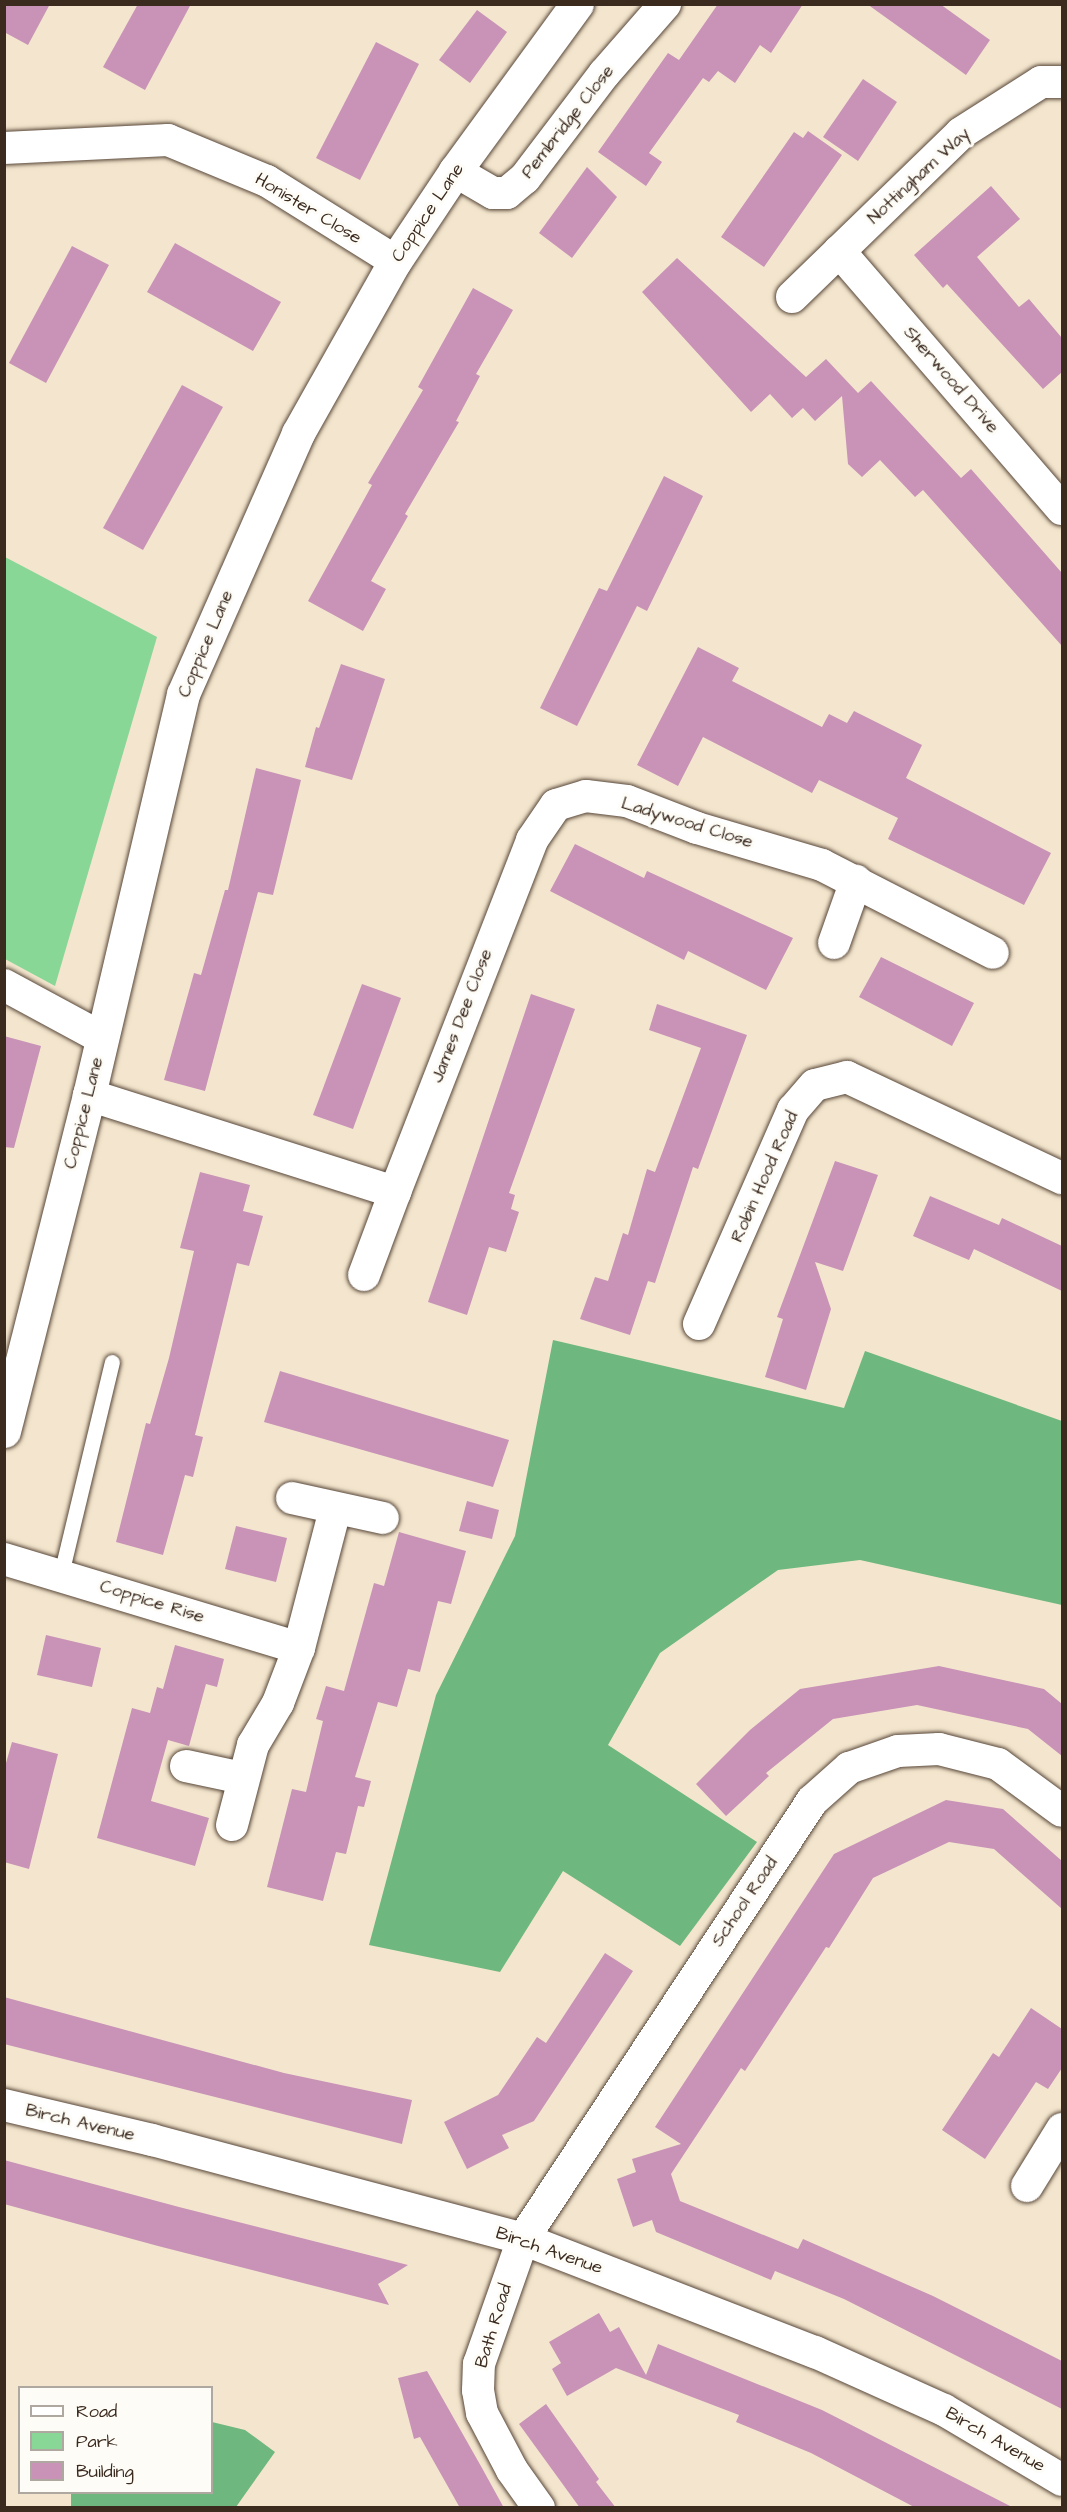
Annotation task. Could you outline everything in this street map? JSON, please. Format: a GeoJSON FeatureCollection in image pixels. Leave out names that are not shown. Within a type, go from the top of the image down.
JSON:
{"type":"FeatureCollection","features":[{"type":"Feature","properties":{"kind":"street","name":"Coppice Lane"},"geometry":{"type":"LineString","coordinates":[[4,1431],[89,1095],[183,694],[298,433],[395,261],[455,171],[577,4]]}},
{"type":"Feature","properties":{"kind":"street","name":"Pembridge Close"},"geometry":{"type":"LineString","coordinates":[[455,171],[493,193],[507,193],[525,178],[604,74],[665,4]]}},
{"type":"Feature","properties":{"kind":"street","name":"Nottingham Way"},"geometry":{"type":"LineString","coordinates":[[792,297],[961,133],[1041,82],[1062,82]]}},
{"type":"Feature","properties":{"kind":"street","name":"Honister Close"},"geometry":{"type":"LineString","coordinates":[[5,151],[168,140],[267,181],[395,261]]}},
{"type":"Feature","properties":{"kind":"street","name":"Sherwood Drive"},"geometry":{"type":"LineString","coordinates":[[838,251],[1062,509]]}},
{"type":"Feature","properties":{"kind":"street","name":"Ladywood Close"},"geometry":{"type":"LineString","coordinates":[[532,840],[556,805],[586,796],[627,801],[697,828],[793,855],[856,881],[993,953]]}},
{"type":"Feature","properties":{"kind":"street","name":"James Dee Close"},"geometry":{"type":"LineString","coordinates":[[364,1275],[532,840]]}},
{"type":"Feature","properties":{"kind":"street"},"geometry":{"type":"LineString","coordinates":[[834,943],[856,881]]}},
{"type":"Feature","properties":{"kind":"street"},"geometry":{"type":"LineString","coordinates":[[4,985],[102,1038]]}},
{"type":"Feature","properties":{"kind":"street","name":"Robin Hood Road"},"geometry":{"type":"LineString","coordinates":[[699,1324],[793,1110],[815,1085],[847,1077],[1062,1178]]}},
{"type":"Feature","properties":{"kind":"street"},"geometry":{"type":"LineString","coordinates":[[89,1095],[395,1192]]}},
{"type":"Feature","properties":{"kind":"street"},"geometry":{"type":"LineString","coordinates":[[292,1498],[335,1510],[383,1518]]}},
{"type":"Feature","properties":{"kind":"street"},"geometry":{"type":"LineString","coordinates":[[232,1825],[242,1778],[299,1648],[335,1510]]}},
{"type":"Feature","properties":{"kind":"street","name":"Coppice Rise"},"geometry":{"type":"LineString","coordinates":[[4,1559],[62,1574],[299,1648]]}},
{"type":"Feature","properties":{"kind":"street","name":"School Road"},"geometry":{"type":"LineString","coordinates":[[523,2239],[812,1801],[832,1781],[849,1768],[898,1751],[939,1749],[998,1764],[1062,1811]]}},
{"type":"Feature","properties":{"kind":"street"},"geometry":{"type":"LineString","coordinates":[[186,1766],[242,1778]]}},
{"type":"Feature","properties":{"kind":"street","name":"Birch Avenue"},"geometry":{"type":"LineString","coordinates":[[4,2105],[152,2139],[523,2239],[869,2376],[944,2410],[1062,2480]]}},
{"type":"Feature","properties":{"kind":"street"},"geometry":{"type":"LineString","coordinates":[[1027,2186],[1062,2129]]}},
{"type":"Feature","properties":{"kind":"street","name":"Bath Road"},"geometry":{"type":"LineString","coordinates":[[523,2239],[479,2364],[478,2390],[482,2413],[512,2470],[539,2508]]}},
{"type":"Feature","properties":{"kind":"lane"},"geometry":{"type":"LineString","coordinates":[[62,1574],[112,1362]]}},
{"type":"Feature","properties":{"kind":"green space"},"geometry":{"type":"Polygon","coordinates":[[[5,557],[157,637],[55,986],[5,959],[5,557]]]}},
{"type":"Feature","properties":{"kind":"green space"},"geometry":{"type":"Polygon","coordinates":[[[553,1340],[844,1408],[865,1351],[1062,1421],[1062,1605],[860,1560],[778,1570],[660,1653],[608,1745],[757,1842],[680,1946],[563,1871],[500,1972],[369,1945],[436,1695],[515,1536],[553,1340]]]}},
{"type":"Feature","properties":{"kind":"green space"},"geometry":{"type":"Polygon","coordinates":[[[213,2422],[245,2430],[275,2452],[236,2507],[71,2507],[71,2494],[213,2494],[213,2422]]]}},
{"type":"Feature","properties":{"kind":"building"},"geometry":{"type":"Polygon","coordinates":[[[4,4],[50,4],[28,45],[4,32],[4,4]]]}},
{"type":"Feature","properties":{"kind":"building"},"geometry":{"type":"Polygon","coordinates":[[[138,4],[191,4],[145,90],[103,67],[138,4]]]}},
{"type":"Feature","properties":{"kind":"building"},"geometry":{"type":"Polygon","coordinates":[[[718,4],[803,4],[771,53],[760,45],[735,83],[718,71],[709,82],[703,78],[649,153],[662,162],[646,186],[598,152],[668,53],[679,60],[718,4]]]}},
{"type":"Feature","properties":{"kind":"building"},"geometry":{"type":"Polygon","coordinates":[[[867,4],[940,4],[990,40],[966,75],[867,4]]]}},
{"type":"Feature","properties":{"kind":"building"},"geometry":{"type":"Polygon","coordinates":[[[477,10],[507,32],[470,83],[439,60],[477,10]]]}},
{"type":"Feature","properties":{"kind":"building"},"geometry":{"type":"Polygon","coordinates":[[[376,42],[419,64],[360,180],[316,158],[376,42]]]}},
{"type":"Feature","properties":{"kind":"building"},"geometry":{"type":"Polygon","coordinates":[[[863,79],[897,102],[858,161],[823,137],[863,79]]]}},
{"type":"Feature","properties":{"kind":"building"},"geometry":{"type":"Polygon","coordinates":[[[808,131],[842,155],[764,267],[721,237],[794,132],[803,138],[808,131]]]}},
{"type":"Feature","properties":{"kind":"building"},"geometry":{"type":"Polygon","coordinates":[[[587,167],[617,197],[572,258],[539,233],[587,167]]]}},
{"type":"Feature","properties":{"kind":"building"},"geometry":{"type":"Polygon","coordinates":[[[991,186],[1020,219],[977,257],[1019,307],[1029,299],[1062,338],[1062,372],[1043,389],[947,284],[943,288],[914,255],[991,186]]]}},
{"type":"Feature","properties":{"kind":"building"},"geometry":{"type":"Polygon","coordinates":[[[175,243],[281,302],[253,351],[147,292],[175,243]]]}},
{"type":"Feature","properties":{"kind":"building"},"geometry":{"type":"Polygon","coordinates":[[[72,246],[109,265],[46,383],[9,363],[72,246]]]}},
{"type":"Feature","properties":{"kind":"building"},"geometry":{"type":"Polygon","coordinates":[[[677,258],[806,377],[826,359],[858,393],[871,381],[961,478],[971,469],[1062,573],[1062,646],[923,490],[915,497],[880,460],[862,477],[848,464],[842,396],[815,421],[803,408],[792,418],[770,394],[751,412],[642,292],[677,258]]]}},
{"type":"Feature","properties":{"kind":"building"},"geometry":{"type":"Polygon","coordinates":[[[473,288],[513,310],[476,374],[480,376],[456,421],[459,422],[405,514],[408,516],[371,581],[386,589],[363,631],[308,601],[372,485],[368,483],[423,390],[418,387],[473,288]]]}},
{"type":"Feature","properties":{"kind":"building"},"geometry":{"type":"Polygon","coordinates":[[[182,385],[223,407],[143,550],[103,528],[182,385]]]}},
{"type":"Feature","properties":{"kind":"building"},"geometry":{"type":"Polygon","coordinates":[[[664,476],[703,496],[647,611],[637,606],[577,726],[540,708],[599,588],[607,591],[664,476]]]}},
{"type":"Feature","properties":{"kind":"building"},"geometry":{"type":"Polygon","coordinates":[[[698,647],[739,668],[732,681],[822,727],[829,714],[847,723],[854,711],[922,745],[906,778],[1051,853],[1024,905],[888,839],[898,818],[819,780],[812,793],[703,737],[678,786],[637,765],[698,647]]]}},
{"type":"Feature","properties":{"kind":"building"},"geometry":{"type":"Polygon","coordinates":[[[341,664],[385,679],[352,780],[305,767],[316,727],[319,728],[341,664]]]}},
{"type":"Feature","properties":{"kind":"building"},"geometry":{"type":"Polygon","coordinates":[[[256,768],[301,780],[273,895],[258,892],[205,1091],[164,1080],[194,973],[201,975],[225,890],[228,890],[256,768]]]}},
{"type":"Feature","properties":{"kind":"building"},"geometry":{"type":"Polygon","coordinates":[[[575,844],[644,878],[647,871],[793,938],[766,990],[688,951],[684,960],[550,891],[575,844]]]}},
{"type":"Feature","properties":{"kind":"building"},"geometry":{"type":"Polygon","coordinates":[[[881,957],[974,1003],[952,1046],[859,997],[881,957]]]}},
{"type":"Feature","properties":{"kind":"building"},"geometry":{"type":"Polygon","coordinates":[[[362,984],[401,998],[353,1129],[313,1115],[362,984]]]}},
{"type":"Feature","properties":{"kind":"building"},"geometry":{"type":"Polygon","coordinates":[[[531,994],[575,1009],[509,1193],[515,1195],[511,1209],[519,1212],[506,1252],[489,1247],[467,1315],[428,1302],[531,994]]]}},
{"type":"Feature","properties":{"kind":"building"},"geometry":{"type":"Polygon","coordinates":[[[657,1004],[747,1035],[698,1169],[693,1167],[655,1283],[648,1281],[630,1335],[580,1319],[595,1277],[608,1281],[623,1233],[628,1235],[647,1169],[655,1172],[701,1048],[649,1030],[657,1004]]]}},
{"type":"Feature","properties":{"kind":"building"},"geometry":{"type":"Polygon","coordinates":[[[4,1036],[41,1046],[14,1148],[4,1147],[4,1036]]]}},
{"type":"Feature","properties":{"kind":"building"},"geometry":{"type":"Polygon","coordinates":[[[835,1161],[878,1175],[843,1271],[815,1262],[831,1309],[806,1390],[765,1377],[783,1319],[777,1317],[835,1161]]]}},
{"type":"Feature","properties":{"kind":"building"},"geometry":{"type":"Polygon","coordinates":[[[200,1172],[250,1185],[243,1211],[263,1216],[249,1266],[237,1263],[195,1435],[203,1437],[193,1477],[185,1475],[163,1555],[116,1542],[146,1423],[150,1424],[169,1358],[194,1251],[180,1248],[200,1172]]]}},
{"type":"Feature","properties":{"kind":"building"},"geometry":{"type":"Polygon","coordinates":[[[930,1196],[999,1225],[1002,1218],[1062,1246],[1062,1291],[974,1249],[969,1260],[913,1236],[930,1196]]]}},
{"type":"Feature","properties":{"kind":"building"},"geometry":{"type":"Polygon","coordinates":[[[280,1371],[509,1440],[493,1487],[264,1422],[280,1371]]]}},
{"type":"Feature","properties":{"kind":"building"},"geometry":{"type":"Polygon","coordinates":[[[467,1501],[499,1510],[492,1539],[459,1531],[467,1501]]]}},
{"type":"Feature","properties":{"kind":"building"},"geometry":{"type":"Polygon","coordinates":[[[236,1526],[287,1538],[276,1582],[225,1569],[236,1526]]]}},
{"type":"Feature","properties":{"kind":"building"},"geometry":{"type":"Polygon","coordinates":[[[399,1532],[466,1551],[451,1604],[438,1601],[420,1672],[408,1669],[397,1707],[378,1702],[355,1777],[371,1781],[364,1807],[358,1806],[346,1854],[336,1852],[323,1901],[267,1887],[292,1789],[306,1792],[323,1721],[316,1719],[326,1686],[344,1691],[374,1583],[384,1586],[399,1532]]]}},
{"type":"Feature","properties":{"kind":"building"},"geometry":{"type":"Polygon","coordinates":[[[46,1635],[101,1648],[92,1687],[37,1675],[46,1635]]]}},
{"type":"Feature","properties":{"kind":"building"},"geometry":{"type":"Polygon","coordinates":[[[175,1645],[224,1659],[217,1687],[206,1684],[189,1746],[168,1740],[151,1801],[209,1818],[195,1866],[97,1838],[132,1708],[150,1713],[157,1687],[163,1689],[175,1645]]]}},
{"type":"Feature","properties":{"kind":"building"},"geometry":{"type":"Polygon","coordinates":[[[939,1666],[1044,1689],[1062,1704],[1062,1756],[1028,1729],[917,1705],[833,1719],[766,1773],[769,1776],[726,1816],[696,1784],[750,1730],[800,1689],[939,1666]]]}},
{"type":"Feature","properties":{"kind":"building"},"geometry":{"type":"Polygon","coordinates":[[[12,1742],[58,1754],[29,1869],[4,1862],[4,1770],[12,1742]]]}},
{"type":"Feature","properties":{"kind":"building"},"geometry":{"type":"Polygon","coordinates":[[[946,1800],[1003,1809],[1062,1861],[1062,1909],[994,1849],[949,1842],[873,1878],[829,1948],[826,1947],[745,2071],[741,2068],[671,2174],[680,2201],[798,2249],[803,2239],[933,2296],[1062,2361],[1062,2409],[844,2299],[775,2271],[771,2280],[656,2232],[652,2220],[633,2227],[617,2179],[636,2172],[632,2159],[681,2144],[655,2127],[834,1854],[946,1800]]]}},
{"type":"Feature","properties":{"kind":"building"},"geometry":{"type":"Polygon","coordinates":[[[605,1953],[633,1971],[534,2121],[502,2135],[509,2148],[467,2169],[444,2122],[498,2095],[537,2037],[546,2043],[605,1953]]]}},
{"type":"Feature","properties":{"kind":"building"},"geometry":{"type":"Polygon","coordinates":[[[4,1997],[284,2073],[412,2100],[402,2144],[4,2044],[4,1997]]]}},
{"type":"Feature","properties":{"kind":"building"},"geometry":{"type":"Polygon","coordinates":[[[1031,2008],[1062,2029],[1062,2068],[1048,2089],[1036,2082],[985,2159],[942,2130],[993,2053],[999,2057],[1031,2008]]]}},
{"type":"Feature","properties":{"kind":"building"},"geometry":{"type":"Polygon","coordinates":[[[4,2160],[408,2265],[378,2284],[389,2305],[158,2246],[4,2204],[4,2160]]]}},
{"type":"Feature","properties":{"kind":"building"},"geometry":{"type":"Polygon","coordinates":[[[599,2313],[610,2332],[619,2327],[646,2375],[658,2344],[822,2410],[1014,2508],[916,2508],[811,2453],[736,2422],[739,2415],[616,2368],[567,2396],[552,2369],[561,2363],[549,2342],[599,2313]]]}},
{"type":"Feature","properties":{"kind":"building"},"geometry":{"type":"Polygon","coordinates":[[[427,2371],[504,2508],[460,2508],[420,2437],[414,2439],[398,2378],[427,2371]]]}},
{"type":"Feature","properties":{"kind":"building"},"geometry":{"type":"Polygon","coordinates":[[[546,2404],[599,2479],[596,2482],[616,2508],[580,2508],[519,2424],[546,2404]]]}}]}
